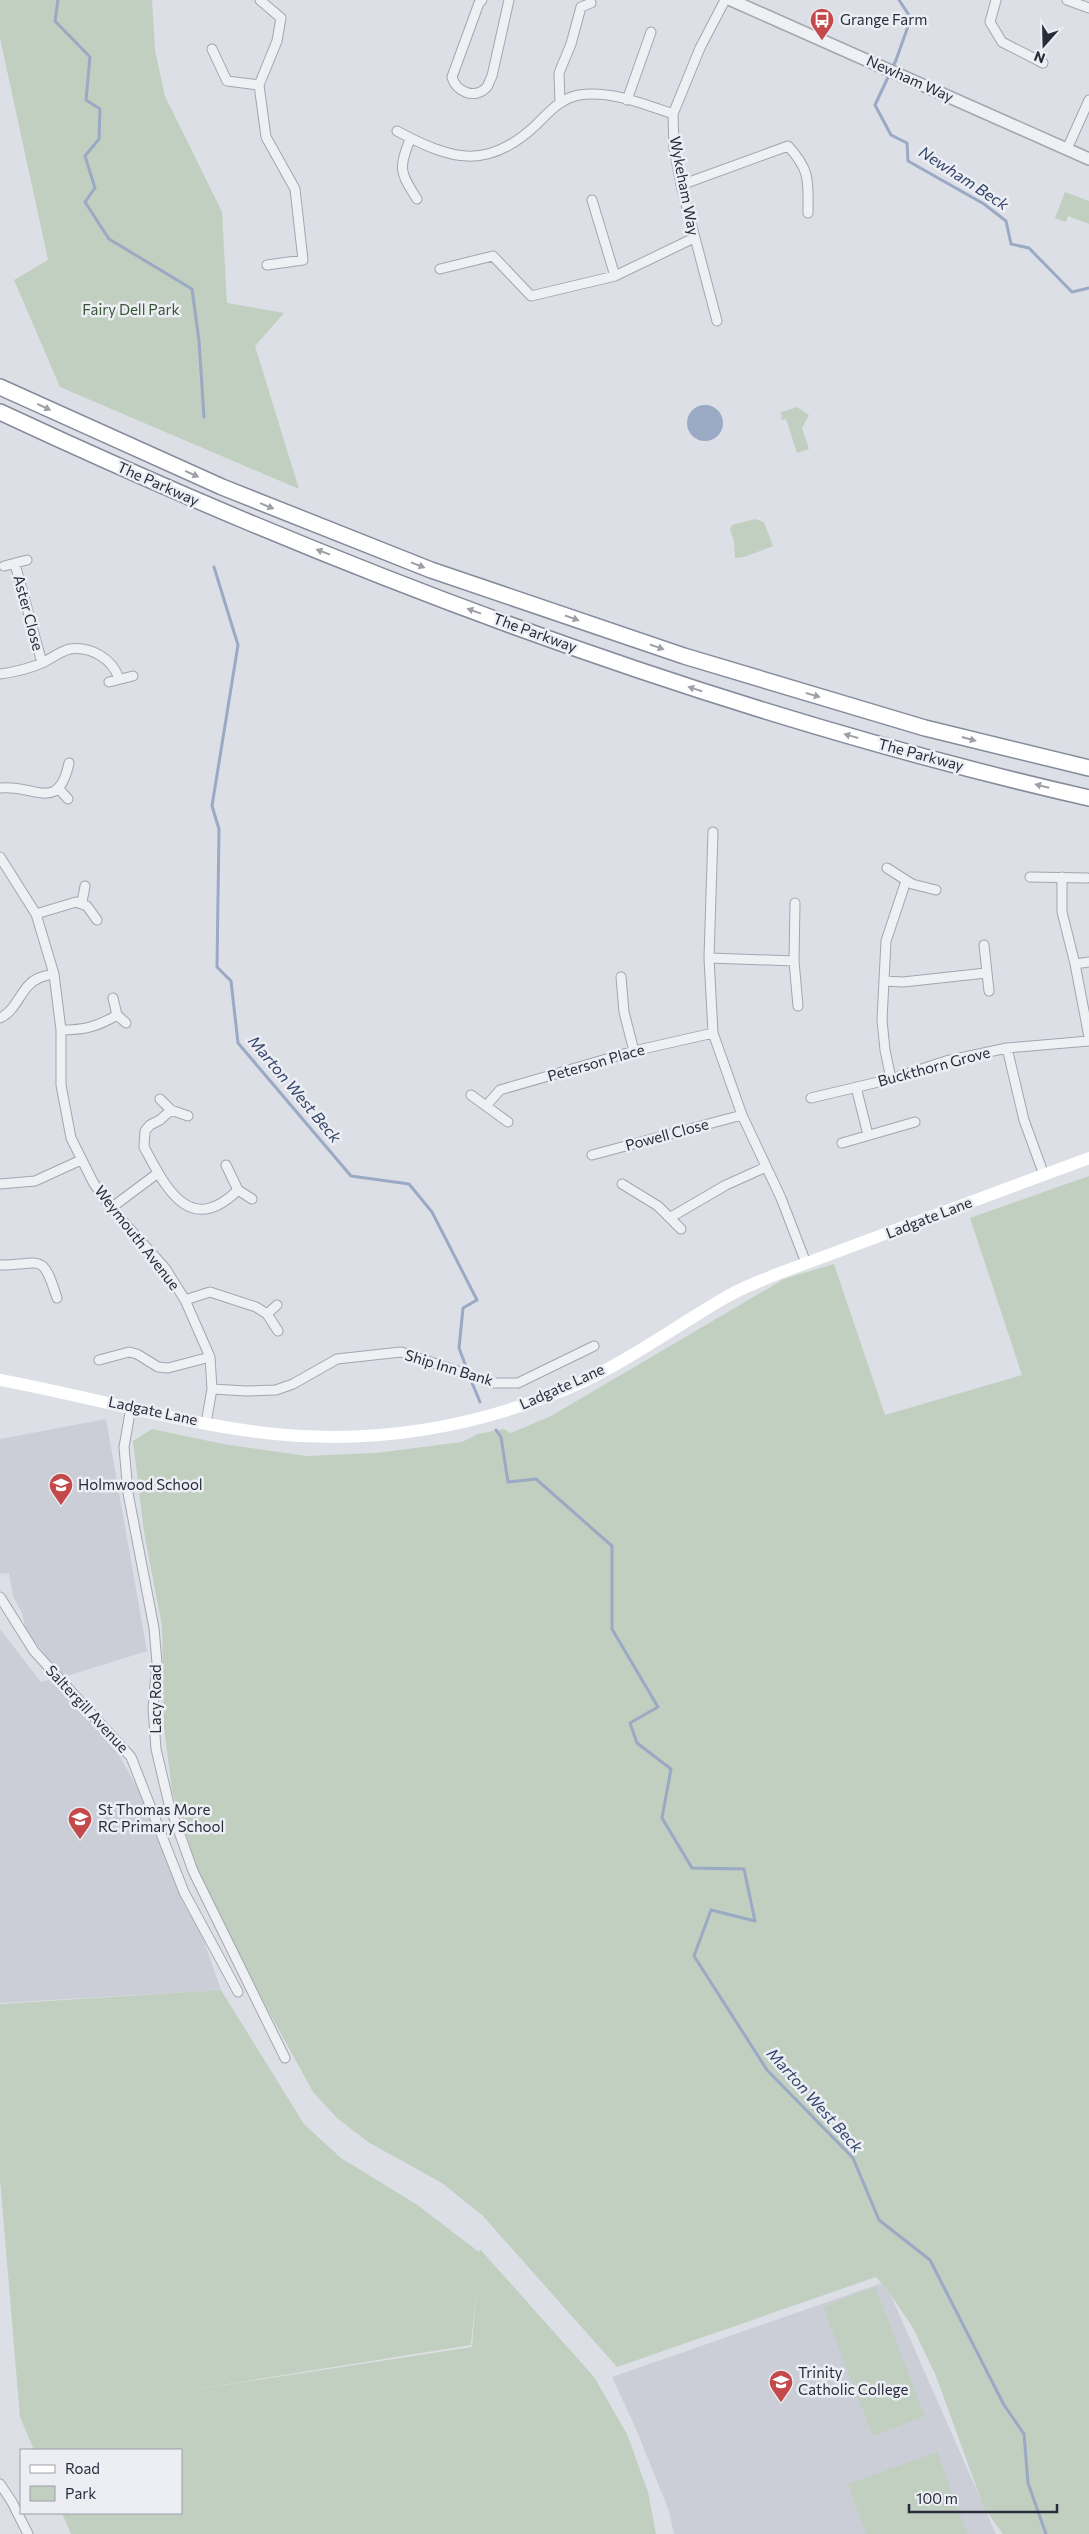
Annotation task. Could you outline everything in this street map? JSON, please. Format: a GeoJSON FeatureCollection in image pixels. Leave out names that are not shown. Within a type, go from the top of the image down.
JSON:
{"type":"FeatureCollection","features":[{"type":"Feature","properties":{"kind":"highway","name":"The Parkway"},"geometry":{"type":"LineString","coordinates":[[0,387],[222,487],[431,570],[693,659],[926,728],[1089,768]]}},
{"type":"Feature","properties":{"kind":"highway","name":"The Parkway"},"geometry":{"type":"LineString","coordinates":[[0,412],[96,457],[278,535],[448,602],[662,679],[918,755],[1089,798]]}},
{"type":"Feature","properties":{"kind":"main road","name":"Ladgate Lane"},"geometry":{"type":"LineString","coordinates":[[0,1380],[206,1423],[275,1434],[349,1437],[415,1432],[463,1423],[520,1406],[566,1389],[611,1365],[730,1295],[806,1263],[1089,1158]]}},
{"type":"Feature","properties":{"kind":"street"},"geometry":{"type":"LineString","coordinates":[[260,0],[281,18],[277,41],[259,85],[266,137],[295,190],[303,260],[267,265]]}},
{"type":"Feature","properties":{"kind":"street"},"geometry":{"type":"LineString","coordinates":[[482,0],[479,3],[452,78],[454,86],[464,93],[478,93],[487,87],[492,76],[509,0]]}},
{"type":"Feature","properties":{"kind":"street","name":"Wykeham Way"},"geometry":{"type":"LineString","coordinates":[[716,321],[681,185],[674,148],[673,114],[700,48],[725,0]]}},
{"type":"Feature","properties":{"kind":"street","name":"Newham Way"},"geometry":{"type":"LineString","coordinates":[[731,0],[1089,158]]}},
{"type":"Feature","properties":{"kind":"street"},"geometry":{"type":"LineString","coordinates":[[996,0],[990,22],[1002,42],[1043,64]]}},
{"type":"Feature","properties":{"kind":"street"},"geometry":{"type":"LineString","coordinates":[[1067,0],[1089,8]]}},
{"type":"Feature","properties":{"kind":"street"},"geometry":{"type":"LineString","coordinates":[[560,102],[559,73],[571,44],[581,7],[591,3]]}},
{"type":"Feature","properties":{"kind":"street"},"geometry":{"type":"LineString","coordinates":[[627,100],[651,32]]}},
{"type":"Feature","properties":{"kind":"street"},"geometry":{"type":"LineString","coordinates":[[212,49],[227,80],[259,85]]}},
{"type":"Feature","properties":{"kind":"street"},"geometry":{"type":"LineString","coordinates":[[396,131],[453,156],[464,157],[487,154],[517,142],[560,102],[579,96],[602,95],[627,100],[673,114]]}},
{"type":"Feature","properties":{"kind":"street"},"geometry":{"type":"LineString","coordinates":[[1066,149],[1089,100]]}},
{"type":"Feature","properties":{"kind":"street"},"geometry":{"type":"LineString","coordinates":[[410,138],[401,164],[405,181],[417,199]]}},
{"type":"Feature","properties":{"kind":"street"},"geometry":{"type":"LineString","coordinates":[[681,185],[788,146],[804,163],[808,184],[808,214]]}},
{"type":"Feature","properties":{"kind":"street"},"geometry":{"type":"LineString","coordinates":[[592,200],[615,276]]}},
{"type":"Feature","properties":{"kind":"street"},"geometry":{"type":"LineString","coordinates":[[440,270],[493,256],[531,296],[615,276],[694,238]]}},
{"type":"Feature","properties":{"kind":"street","name":"Aster Close"},"geometry":{"type":"LineString","coordinates":[[4,566],[27,560]]}},
{"type":"Feature","properties":{"kind":"street","name":"Aster Close"},"geometry":{"type":"LineString","coordinates":[[15,564],[42,663]]}},
{"type":"Feature","properties":{"kind":"street"},"geometry":{"type":"LineString","coordinates":[[0,674],[20,672],[70,649],[90,651],[106,658],[117,672],[119,679]]}},
{"type":"Feature","properties":{"kind":"street"},"geometry":{"type":"LineString","coordinates":[[109,682],[133,676]]}},
{"type":"Feature","properties":{"kind":"street"},"geometry":{"type":"LineString","coordinates":[[60,789],[69,763]]}},
{"type":"Feature","properties":{"kind":"street"},"geometry":{"type":"LineString","coordinates":[[0,788],[7,787],[45,793],[60,789]]}},
{"type":"Feature","properties":{"kind":"street"},"geometry":{"type":"LineString","coordinates":[[60,789],[68,799]]}},
{"type":"Feature","properties":{"kind":"street"},"geometry":{"type":"LineString","coordinates":[[713,832],[709,958],[713,1033],[742,1115],[806,1263]]}},
{"type":"Feature","properties":{"kind":"street","name":"Weymouth Avenue"},"geometry":{"type":"LineString","coordinates":[[0,860],[36,914],[54,974],[61,1030],[61,1085],[66,1119],[81,1160],[111,1208],[165,1268],[185,1300],[210,1357],[212,1389],[206,1423]]}},
{"type":"Feature","properties":{"kind":"street"},"geometry":{"type":"LineString","coordinates":[[887,868],[906,881],[936,890]]}},
{"type":"Feature","properties":{"kind":"street"},"geometry":{"type":"LineString","coordinates":[[1030,877],[1087,878]]}},
{"type":"Feature","properties":{"kind":"street"},"geometry":{"type":"LineString","coordinates":[[1062,877],[1062,912],[1075,964],[1089,1039]]}},
{"type":"Feature","properties":{"kind":"street"},"geometry":{"type":"LineString","coordinates":[[891,1078],[885,1050],[883,1028],[886,941],[906,881]]}},
{"type":"Feature","properties":{"kind":"street"},"geometry":{"type":"LineString","coordinates":[[82,902],[86,886]]}},
{"type":"Feature","properties":{"kind":"street"},"geometry":{"type":"LineString","coordinates":[[36,914],[76,902],[82,902],[97,920]]}},
{"type":"Feature","properties":{"kind":"street"},"geometry":{"type":"LineString","coordinates":[[795,903],[794,962],[798,1006]]}},
{"type":"Feature","properties":{"kind":"street"},"geometry":{"type":"LineString","coordinates":[[984,944],[989,991]]}},
{"type":"Feature","properties":{"kind":"street"},"geometry":{"type":"LineString","coordinates":[[709,958],[794,962]]}},
{"type":"Feature","properties":{"kind":"street"},"geometry":{"type":"LineString","coordinates":[[1075,964],[1089,962]]}},
{"type":"Feature","properties":{"kind":"street"},"geometry":{"type":"LineString","coordinates":[[884,981],[903,982],[986,972]]}},
{"type":"Feature","properties":{"kind":"street"},"geometry":{"type":"LineString","coordinates":[[0,1018],[7,1015],[16,1005],[30,984],[38,978],[54,974]]}},
{"type":"Feature","properties":{"kind":"street"},"geometry":{"type":"LineString","coordinates":[[621,977],[624,1012],[634,1051]]}},
{"type":"Feature","properties":{"kind":"street"},"geometry":{"type":"LineString","coordinates":[[113,998],[117,1015],[126,1023]]}},
{"type":"Feature","properties":{"kind":"street"},"geometry":{"type":"LineString","coordinates":[[61,1030],[84,1030],[101,1024],[117,1015]]}},
{"type":"Feature","properties":{"kind":"street","name":"Peterson Place"},"geometry":{"type":"LineString","coordinates":[[486,1106],[500,1090],[634,1051],[713,1033]]}},
{"type":"Feature","properties":{"kind":"street","name":"Buckthorn Grove"},"geometry":{"type":"LineString","coordinates":[[811,1098],[891,1078],[946,1061],[1007,1048],[1089,1039]]}},
{"type":"Feature","properties":{"kind":"street"},"geometry":{"type":"LineString","coordinates":[[1007,1048],[1024,1120],[1044,1175]]}},
{"type":"Feature","properties":{"kind":"street"},"geometry":{"type":"LineString","coordinates":[[856,1087],[868,1135]]}},
{"type":"Feature","properties":{"kind":"street"},"geometry":{"type":"LineString","coordinates":[[471,1095],[508,1122]]}},
{"type":"Feature","properties":{"kind":"street"},"geometry":{"type":"LineString","coordinates":[[160,1099],[171,1110],[188,1116]]}},
{"type":"Feature","properties":{"kind":"street"},"geometry":{"type":"LineString","coordinates":[[171,1110],[160,1120],[150,1125],[144,1139],[144,1147],[172,1195],[182,1203],[195,1208],[218,1205],[228,1200],[238,1190]]}},
{"type":"Feature","properties":{"kind":"street","name":"Powell Close"},"geometry":{"type":"LineString","coordinates":[[592,1155],[742,1115]]}},
{"type":"Feature","properties":{"kind":"street"},"geometry":{"type":"LineString","coordinates":[[842,1143],[915,1122]]}},
{"type":"Feature","properties":{"kind":"street"},"geometry":{"type":"LineString","coordinates":[[0,1184],[35,1181],[81,1160]]}},
{"type":"Feature","properties":{"kind":"street"},"geometry":{"type":"LineString","coordinates":[[226,1165],[238,1190],[252,1199]]}},
{"type":"Feature","properties":{"kind":"street"},"geometry":{"type":"LineString","coordinates":[[671,1218],[726,1184],[766,1167]]}},
{"type":"Feature","properties":{"kind":"street"},"geometry":{"type":"LineString","coordinates":[[111,1208],[158,1173]]}},
{"type":"Feature","properties":{"kind":"street"},"geometry":{"type":"LineString","coordinates":[[622,1184],[658,1206],[681,1229]]}},
{"type":"Feature","properties":{"kind":"street"},"geometry":{"type":"LineString","coordinates":[[0,1265],[35,1262],[43,1265],[48,1270],[57,1298]]}},
{"type":"Feature","properties":{"kind":"street"},"geometry":{"type":"LineString","coordinates":[[185,1300],[210,1292],[256,1307],[267,1314],[278,1331]]}},
{"type":"Feature","properties":{"kind":"street"},"geometry":{"type":"LineString","coordinates":[[267,1314],[277,1305]]}},
{"type":"Feature","properties":{"kind":"street","name":"Ship Inn Bank"},"geometry":{"type":"LineString","coordinates":[[212,1389],[246,1392],[276,1390],[293,1384],[337,1359],[401,1352],[493,1383],[518,1384],[594,1346]]}},
{"type":"Feature","properties":{"kind":"street"},"geometry":{"type":"LineString","coordinates":[[99,1360],[129,1352],[137,1354],[158,1367],[168,1368],[210,1357]]}},
{"type":"Feature","properties":{"kind":"street","name":"Lacy Road"},"geometry":{"type":"LineString","coordinates":[[131,1407],[124,1447],[128,1493],[154,1628],[157,1663],[153,1708],[156,1749],[169,1804],[193,1871],[285,2058]]}},
{"type":"Feature","properties":{"kind":"street","name":"Saltergill Avenue"},"geometry":{"type":"LineString","coordinates":[[0,1597],[34,1652],[131,1757],[184,1892],[238,1992]]}},
{"type":"Feature","properties":{"kind":"street"},"geometry":{"type":"LineString","coordinates":[[0,2484],[12,2502],[28,2534]]}},
{"type":"Feature","properties":{"kind":"shaded area","name":"Holmwood School"},"geometry":{"type":"Polygon","coordinates":[[[106,1419],[147,1651],[64,1677],[22,1627],[25,1626],[22,1613],[13,1596],[9,1573],[0,1574],[0,1439],[106,1419]]]}},
{"type":"Feature","properties":{"kind":"shaded area","name":"St Thomas More RC Primary School"},"geometry":{"type":"Polygon","coordinates":[[[0,1629],[41,1682],[51,1679],[119,1755],[143,1798],[183,1902],[203,1938],[221,1990],[0,2003],[0,1629]]]}},
{"type":"Feature","properties":{"kind":"shaded area","name":"Trinity Catholic College"},"geometry":{"type":"Polygon","coordinates":[[[885,2282],[996,2534],[674,2534],[669,2511],[636,2429],[612,2377],[885,2282]]]}},
{"type":"Feature","properties":{"kind":"green space","name":"Fairy Dell Park"},"geometry":{"type":"Polygon","coordinates":[[[0,0],[152,0],[155,50],[165,96],[222,212],[227,303],[284,313],[255,346],[299,489],[60,387],[14,280],[48,260],[0,38],[0,0]]]}},
{"type":"Feature","properties":{"kind":"green space"},"geometry":{"type":"Polygon","coordinates":[[[1065,192],[1089,201],[1089,224],[1068,216],[1066,222],[1055,218],[1065,192]]]}},
{"type":"Feature","properties":{"kind":"green space"},"geometry":{"type":"Polygon","coordinates":[[[797,407],[809,415],[802,428],[809,449],[797,453],[786,419],[782,420],[781,412],[797,407]]]}},
{"type":"Feature","properties":{"kind":"green space"},"geometry":{"type":"Polygon","coordinates":[[[755,519],[764,522],[773,546],[744,557],[735,558],[734,541],[730,530],[732,525],[755,519]]]}},
{"type":"Feature","properties":{"kind":"green space"},"geometry":{"type":"Polygon","coordinates":[[[1089,1176],[1089,2534],[1003,2534],[984,2508],[936,2376],[913,2328],[889,2292],[876,2277],[617,2367],[482,2215],[442,2183],[368,2142],[337,2118],[313,2092],[222,1923],[196,1865],[172,1791],[164,1727],[162,1626],[144,1532],[133,1441],[152,1429],[223,1444],[307,1456],[376,1453],[462,1442],[478,1434],[504,1429],[511,1433],[551,1416],[784,1279],[834,1264],[885,1415],[1022,1375],[970,1218],[1089,1176]]]}},
{"type":"Feature","properties":{"kind":"green space"},"geometry":{"type":"Polygon","coordinates":[[[221,1990],[304,2124],[341,2158],[416,2204],[479,2252],[480,2249],[594,2377],[627,2434],[648,2492],[656,2534],[71,2534],[62,2514],[182,2514],[182,2449],[34,2449],[20,2417],[0,2179],[0,2004],[221,1990]],[[476,2292],[471,2345],[172,2393],[472,2347],[476,2292]]]}},
{"type":"Feature","properties":{"kind":"green space"},"geometry":{"type":"Polygon","coordinates":[[[875,2287],[925,2416],[873,2436],[823,2307],[875,2287]]]}},
{"type":"Feature","properties":{"kind":"green space"},"geometry":{"type":"Polygon","coordinates":[[[937,2452],[967,2534],[866,2534],[848,2484],[937,2452]]]}},
{"type":"Feature","properties":{"kind":"water"},"geometry":{"type":"Polygon","coordinates":[[[705,405],[712,406],[718,410],[722,416],[722,430],[718,436],[712,440],[705,441],[698,440],[692,436],[688,430],[687,423],[688,416],[692,410],[698,406],[705,405]]]}},
{"type":"Feature","properties":{"kind":"waterway","name":"Marton West Beck"},"geometry":{"type":"LineString","coordinates":[[58,0],[55,21],[90,57],[86,100],[100,109],[99,139],[85,156],[95,188],[85,202],[109,239],[192,289],[199,341],[204,417]]}},
{"type":"Feature","properties":{"kind":"waterway","name":"Newham Beck"},"geometry":{"type":"LineString","coordinates":[[899,0],[911,18],[896,60],[875,105],[891,135],[907,143],[908,161],[984,204],[1006,221],[1011,244],[1029,248],[1072,292],[1089,288]]}},
{"type":"Feature","properties":{"kind":"waterway","name":"Marton West Beck"},"geometry":{"type":"LineString","coordinates":[[214,567],[238,645],[212,806],[219,829],[217,967],[231,981],[238,1043],[351,1176],[409,1184],[432,1212],[477,1300],[463,1308],[459,1348],[468,1372]]}},
{"type":"Feature","properties":{"kind":"waterway","name":"Marton West Beck"},"geometry":{"type":"LineString","coordinates":[[470,1378],[480,1402]]}},
{"type":"Feature","properties":{"kind":"waterway","name":"Marton West Beck"},"geometry":{"type":"LineString","coordinates":[[496,1430],[501,1437],[508,1482],[536,1479],[612,1546],[612,1629],[658,1707],[630,1723],[637,1743],[671,1769],[662,1818],[692,1868],[744,1869],[755,1921],[711,1910],[694,1956],[767,2070],[853,2158],[879,2220],[930,2260],[1004,2405],[1024,2434],[1028,2483],[1046,2534]]}},
{"type":"Feature","properties":{"kind":"place","name":"Grange Farm"},"geometry":{"type":"Point","coordinates":[822,41]}},
{"type":"Feature","properties":{"kind":"place","name":"Holmwood School"},"geometry":{"type":"Point","coordinates":[61,1506]}},
{"type":"Feature","properties":{"kind":"place","name":"St Thomas More RC Primary School"},"geometry":{"type":"Point","coordinates":[80,1840]}},
{"type":"Feature","properties":{"kind":"place","name":"Trinity Catholic College"},"geometry":{"type":"Point","coordinates":[781,2403]}}]}
